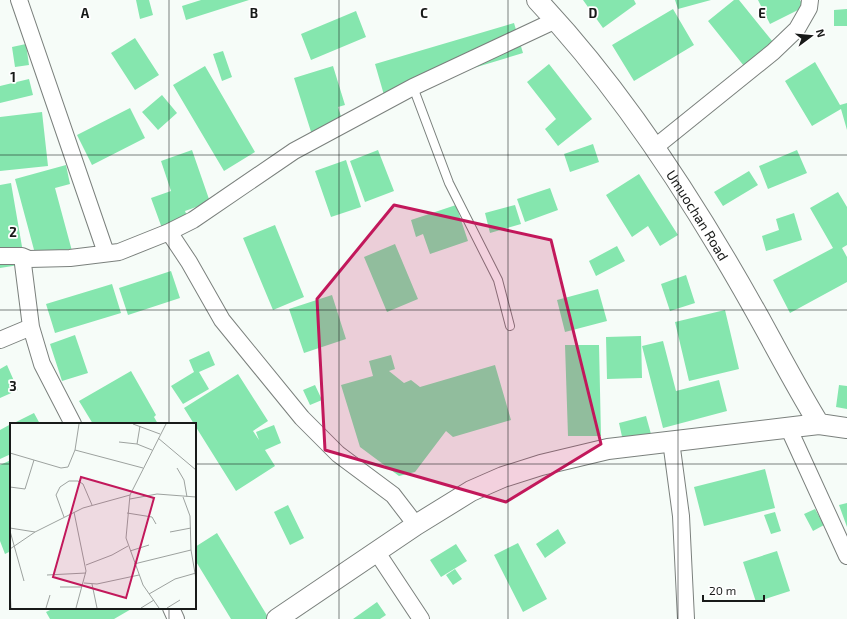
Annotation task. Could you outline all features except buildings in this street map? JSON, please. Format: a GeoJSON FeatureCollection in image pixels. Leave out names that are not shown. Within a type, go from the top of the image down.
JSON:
{"type":"FeatureCollection","features":[{"type":"Feature","properties":{"kind":"street"},"geometry":{"type":"LineString","coordinates":[[19,0],[106,253]]}},
{"type":"Feature","properties":{"kind":"street","name":"Umuochan Road"},"geometry":{"type":"LineString","coordinates":[[537,0],[556,20],[607,83],[654,148],[730,269],[767,332],[792,380],[819,424]]}},
{"type":"Feature","properties":{"kind":"street"},"geometry":{"type":"LineString","coordinates":[[654,148],[773,52],[797,28],[809,8],[810,0]]}},
{"type":"Feature","properties":{"kind":"street"},"geometry":{"type":"LineString","coordinates":[[0,256],[22,256],[29,260],[70,258],[119,252],[168,232],[193,220],[294,151],[413,86],[556,20]]}},
{"type":"Feature","properties":{"kind":"street"},"geometry":{"type":"LineString","coordinates":[[168,232],[190,262],[222,320],[302,418],[338,454],[393,495],[416,524]]}},
{"type":"Feature","properties":{"kind":"street"},"geometry":{"type":"LineString","coordinates":[[22,256],[30,327],[42,364],[72,423]]}},
{"type":"Feature","properties":{"kind":"street"},"geometry":{"type":"LineString","coordinates":[[0,340],[30,327]]}},
{"type":"Feature","properties":{"kind":"street"},"geometry":{"type":"LineString","coordinates":[[286,616],[416,524],[471,491],[503,477],[608,450],[671,441],[819,424],[847,428]]}},
{"type":"Feature","properties":{"kind":"street"},"geometry":{"type":"LineString","coordinates":[[788,427],[847,556]]}},
{"type":"Feature","properties":{"kind":"street"},"geometry":{"type":"LineString","coordinates":[[671,441],[681,516],[686,619]]}},
{"type":"Feature","properties":{"kind":"street"},"geometry":{"type":"LineString","coordinates":[[376,551],[421,619]]}},
{"type":"Feature","properties":{"kind":"street"},"geometry":{"type":"LineString","coordinates":[[171,609],[176,619]]}},
{"type":"Feature","properties":{"kind":"lane"},"geometry":{"type":"LineString","coordinates":[[413,86],[449,183],[498,280],[510,326]]}},
{"type":"Feature","properties":{"kind":"highlighted area"},"geometry":{"type":"Polygon","coordinates":[[[394,205],[551,240],[601,444],[506,502],[325,450],[317,299],[394,205]]]}}]}
